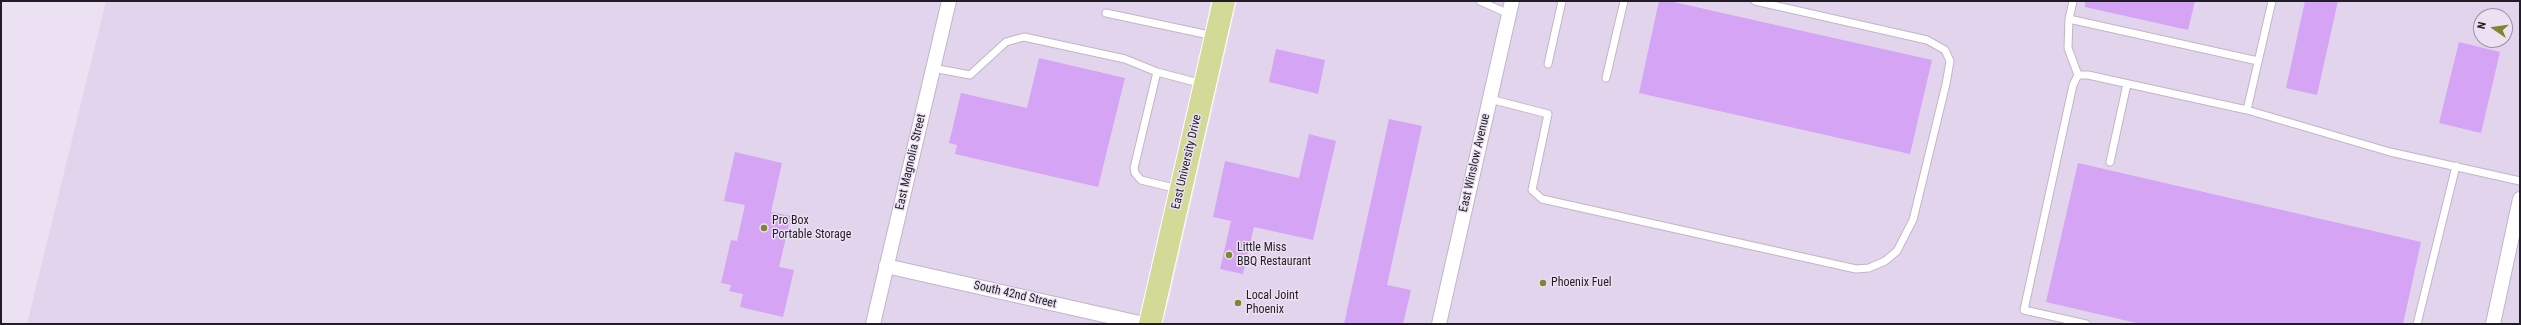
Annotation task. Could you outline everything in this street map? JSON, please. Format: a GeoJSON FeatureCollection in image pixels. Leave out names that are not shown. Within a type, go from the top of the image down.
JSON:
{"type":"FeatureCollection","features":[{"type":"Feature","properties":{"kind":"main road","name":"East University Drive"},"geometry":{"type":"LineString","coordinates":[[1150,324],[1224,1]]}},
{"type":"Feature","properties":{"kind":"street","name":"East Magnolia Street"},"geometry":{"type":"LineString","coordinates":[[873,324],[949,1]]}},
{"type":"Feature","properties":{"kind":"street","name":"East Winslow Avenue"},"geometry":{"type":"LineString","coordinates":[[1439,324],[1510,8]]}},
{"type":"Feature","properties":{"kind":"street"},"geometry":{"type":"LineString","coordinates":[[2493,324],[2520,199]]}},
{"type":"Feature","properties":{"kind":"street","name":"South 42nd Street"},"geometry":{"type":"LineString","coordinates":[[886,266],[1144,324]]}},
{"type":"Feature","properties":{"kind":"lane"},"geometry":{"type":"LineString","coordinates":[[1480,1],[1510,8]]}},
{"type":"Feature","properties":{"kind":"lane"},"geometry":{"type":"LineString","coordinates":[[1548,64],[1562,1]]}},
{"type":"Feature","properties":{"kind":"lane"},"geometry":{"type":"LineString","coordinates":[[1606,78],[1624,1]]}},
{"type":"Feature","properties":{"kind":"lane"},"geometry":{"type":"LineString","coordinates":[[1490,99],[1548,114],[1532,190],[1542,199],[1856,269],[1869,268],[1885,261],[1897,251],[1913,220],[1946,84],[1950,61],[1945,50],[1927,40],[1755,1]]}},
{"type":"Feature","properties":{"kind":"lane"},"geometry":{"type":"LineString","coordinates":[[2074,1],[2069,19],[2068,48],[2078,75],[2073,85],[2024,310],[2086,324]]}},
{"type":"Feature","properties":{"kind":"lane"},"geometry":{"type":"LineString","coordinates":[[2247,110],[2272,1]]}},
{"type":"Feature","properties":{"kind":"lane"},"geometry":{"type":"LineString","coordinates":[[1106,13],[1216,36]]}},
{"type":"Feature","properties":{"kind":"lane"},"geometry":{"type":"LineString","coordinates":[[2069,19],[2258,61]]}},
{"type":"Feature","properties":{"kind":"lane"},"geometry":{"type":"LineString","coordinates":[[933,68],[970,75],[1006,42],[1024,37],[1124,59],[1157,72],[1205,84]]}},
{"type":"Feature","properties":{"kind":"lane"},"geometry":{"type":"LineString","coordinates":[[1157,72],[1134,173],[1141,180],[1181,190]]}},
{"type":"Feature","properties":{"kind":"lane"},"geometry":{"type":"LineString","coordinates":[[2078,75],[2088,75],[2247,110],[2390,152],[2520,181]]}},
{"type":"Feature","properties":{"kind":"lane"},"geometry":{"type":"LineString","coordinates":[[2110,162],[2127,84]]}},
{"type":"Feature","properties":{"kind":"lane"},"geometry":{"type":"LineString","coordinates":[[2417,324],[2456,166]]}},
{"type":"Feature","properties":{"kind":"shaded area"},"geometry":{"type":"Polygon","coordinates":[[[106,1],[1210,1],[1164,322],[1237,1],[2520,1],[2520,324],[27,324],[106,1]]]}},
{"type":"Feature","properties":{"kind":"building"},"geometry":{"type":"Polygon","coordinates":[[[1659,1],[1669,1],[1932,60],[1910,154],[1639,93],[1659,1]]]}},
{"type":"Feature","properties":{"kind":"building"},"geometry":{"type":"Polygon","coordinates":[[[2085,1],[2195,1],[2188,30],[2085,7],[2085,1]]]}},
{"type":"Feature","properties":{"kind":"building"},"geometry":{"type":"Polygon","coordinates":[[[2305,1],[2338,1],[2317,95],[2286,88],[2305,1]]]}},
{"type":"Feature","properties":{"kind":"building"},"geometry":{"type":"Polygon","coordinates":[[[2459,42],[2473,45],[2473,48],[2484,48],[2500,52],[2481,133],[2439,123],[2459,42]]]}},
{"type":"Feature","properties":{"kind":"building"},"geometry":{"type":"Polygon","coordinates":[[[1276,49],[1325,60],[1318,94],[1269,82],[1276,49]]]}},
{"type":"Feature","properties":{"kind":"building"},"geometry":{"type":"Polygon","coordinates":[[[1039,58],[1125,78],[1098,187],[955,154],[957,145],[949,143],[961,93],[1027,108],[1039,58]]]}},
{"type":"Feature","properties":{"kind":"building"},"geometry":{"type":"Polygon","coordinates":[[[1389,119],[1422,126],[1387,285],[1411,290],[1403,324],[1344,324],[1389,119]]]}},
{"type":"Feature","properties":{"kind":"building"},"geometry":{"type":"Polygon","coordinates":[[[1309,134],[1336,141],[1313,240],[1254,227],[1243,274],[1220,269],[1231,221],[1213,217],[1225,161],[1299,178],[1309,134]]]}},
{"type":"Feature","properties":{"kind":"building","name":"Pro Box Portable Storage"},"geometry":{"type":"Polygon","coordinates":[[[735,152],[782,163],[771,212],[791,216],[779,267],[794,270],[783,317],[740,307],[743,294],[729,291],[731,285],[721,283],[731,240],[737,241],[745,205],[724,201],[735,152]]]}},
{"type":"Feature","properties":{"kind":"building"},"geometry":{"type":"Polygon","coordinates":[[[2078,163],[2421,242],[2403,324],[2141,324],[2046,302],[2078,163]]]}},
{"type":"Feature","properties":{"kind":"place","name":"Pro Box Portable Storage"},"geometry":{"type":"Point","coordinates":[764,228]}},
{"type":"Feature","properties":{"kind":"place","name":"Little Miss BBQ Restaurant"},"geometry":{"type":"Point","coordinates":[1229,255]}},
{"type":"Feature","properties":{"kind":"place","name":"Phoenix Fuel"},"geometry":{"type":"Point","coordinates":[1543,283]}},
{"type":"Feature","properties":{"kind":"place","name":"Local Joint Phoenix"},"geometry":{"type":"Point","coordinates":[1238,303]}}]}
